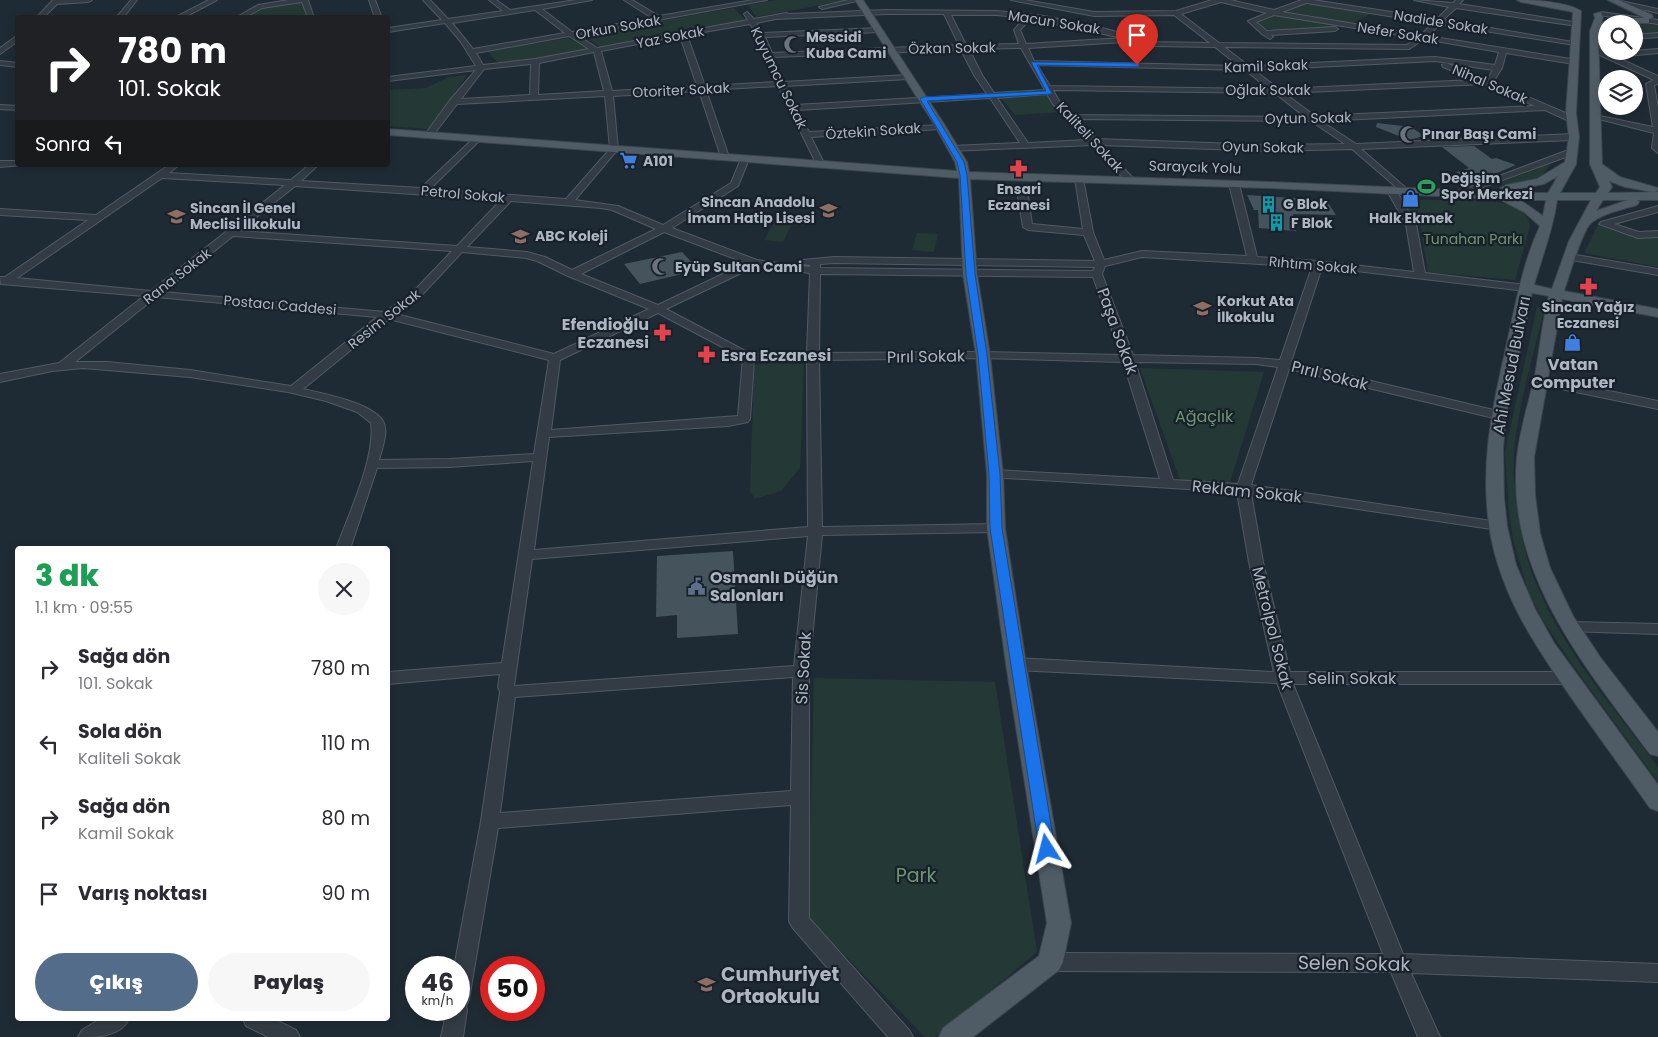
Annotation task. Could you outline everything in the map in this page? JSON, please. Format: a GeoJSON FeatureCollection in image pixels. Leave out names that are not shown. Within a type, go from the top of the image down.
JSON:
{"type":"FeatureCollection","features":[{"type":"Feature","properties":{"kind":"main road"},"geometry":{"type":"LineString","coordinates":[[1521,0],[1576,10],[1598,27]]}},
{"type":"Feature","properties":{"kind":"main road"},"geometry":{"type":"LineString","coordinates":[[1612,0],[1653,20]]}},
{"type":"Feature","properties":{"kind":"main road"},"geometry":{"type":"LineString","coordinates":[[1537,2],[1576,10]]}},
{"type":"Feature","properties":{"kind":"main road"},"geometry":{"type":"LineString","coordinates":[[861,4],[940,127],[960,162],[964,175],[970,268],[982,355],[994,474],[996,528],[1016,664],[1059,923],[1050,962],[952,1037]]}},
{"type":"Feature","properties":{"kind":"main road"},"geometry":{"type":"LineString","coordinates":[[1485,192],[1521,187],[1540,182],[1572,151],[1576,10]]}},
{"type":"Feature","properties":{"kind":"main road"},"geometry":{"type":"LineString","coordinates":[[1598,50],[1595,117],[1596,164],[1602,192]]}},
{"type":"Feature","properties":{"kind":"main road","name":"Saraycık Yolu"},"geometry":{"type":"LineString","coordinates":[[390,132],[964,175],[1425,191]]}},
{"type":"Feature","properties":{"kind":"main road","name":"Ahi Mesud Bulvarı"},"geometry":{"type":"LineString","coordinates":[[1572,151],[1554,193],[1546,226],[1526,288],[1498,415],[1495,478],[1498,526],[1507,565],[1517,594],[1546,647],[1658,802]]}},
{"type":"Feature","properties":{"kind":"main road"},"geometry":{"type":"LineString","coordinates":[[1596,164],[1608,177],[1624,183],[1658,190]]}},
{"type":"Feature","properties":{"kind":"main road"},"geometry":{"type":"LineString","coordinates":[[1425,191],[1467,190],[1485,192],[1512,201],[1535,214],[1546,226]]}},
{"type":"Feature","properties":{"kind":"main road"},"geometry":{"type":"LineString","coordinates":[[1425,191],[1554,193],[1658,190]]}},
{"type":"Feature","properties":{"kind":"main road"},"geometry":{"type":"LineString","coordinates":[[1602,192],[1658,196]]}},
{"type":"Feature","properties":{"kind":"main road","name":"Ahi Mesud Bulvarı"},"geometry":{"type":"LineString","coordinates":[[1602,192],[1585,222],[1570,257],[1553,311],[1527,451],[1525,471],[1530,523],[1542,568],[1572,627],[1586,651],[1658,748]]}},
{"type":"Feature","properties":{"kind":"main road"},"geometry":{"type":"LineString","coordinates":[[1585,222],[1607,210],[1658,196]]}},
{"type":"Feature","properties":{"kind":"main road"},"geometry":{"type":"LineString","coordinates":[[1563,278],[1579,290],[1652,312]]}},
{"type":"Feature","properties":{"kind":"main road"},"geometry":{"type":"LineString","coordinates":[[1526,288],[1652,312]]}},
{"type":"Feature","properties":{"kind":"main road"},"geometry":{"type":"LineString","coordinates":[[1553,311],[1599,307],[1652,312]]}},
{"type":"Feature","properties":{"kind":"street"},"geometry":{"type":"LineString","coordinates":[[41,15],[56,1],[89,0]]}},
{"type":"Feature","properties":{"kind":"street"},"geometry":{"type":"LineString","coordinates":[[122,15],[134,0]]}},
{"type":"Feature","properties":{"kind":"street"},"geometry":{"type":"LineString","coordinates":[[183,15],[214,0]]}},
{"type":"Feature","properties":{"kind":"street"},"geometry":{"type":"LineString","coordinates":[[244,15],[260,6],[304,0],[310,15]]}},
{"type":"Feature","properties":{"kind":"street"},"geometry":{"type":"LineString","coordinates":[[372,0],[379,15]]}},
{"type":"Feature","properties":{"kind":"street"},"geometry":{"type":"LineString","coordinates":[[426,0],[448,20],[473,51],[481,68],[428,136]]}},
{"type":"Feature","properties":{"kind":"street"},"geometry":{"type":"LineString","coordinates":[[492,0],[509,12]]}},
{"type":"Feature","properties":{"kind":"street"},"geometry":{"type":"LineString","coordinates":[[390,30],[589,0]]}},
{"type":"Feature","properties":{"kind":"street"},"geometry":{"type":"LineString","coordinates":[[627,0],[658,19]]}},
{"type":"Feature","properties":{"kind":"street","name":"Kuyumcu Sokak"},"geometry":{"type":"LineString","coordinates":[[729,0],[739,5],[761,36],[781,84],[820,163]]}},
{"type":"Feature","properties":{"kind":"street","name":"Orkun Sokak"},"geometry":{"type":"LineString","coordinates":[[473,51],[764,0]]}},
{"type":"Feature","properties":{"kind":"street"},"geometry":{"type":"LineString","coordinates":[[1014,0],[1094,14],[1176,13],[1221,0]]}},
{"type":"Feature","properties":{"kind":"street","name":"Nefer Sokak"},"geometry":{"type":"LineString","coordinates":[[1221,0],[1276,12],[1367,19],[1423,37],[1574,62]]}},
{"type":"Feature","properties":{"kind":"street"},"geometry":{"type":"LineString","coordinates":[[1283,47],[1264,33],[1251,20],[1307,0]]}},
{"type":"Feature","properties":{"kind":"street","name":"Nadide Sokak"},"geometry":{"type":"LineString","coordinates":[[1307,0],[1367,19],[1438,22],[1575,43]]}},
{"type":"Feature","properties":{"kind":"street"},"geometry":{"type":"LineString","coordinates":[[1417,0],[1454,6],[1576,10]]}},
{"type":"Feature","properties":{"kind":"street"},"geometry":{"type":"LineString","coordinates":[[1409,47],[1423,37],[1460,0]]}},
{"type":"Feature","properties":{"kind":"street"},"geometry":{"type":"LineString","coordinates":[[1621,3],[1658,11]]}},
{"type":"Feature","properties":{"kind":"street","name":"Macun Sokak"},"geometry":{"type":"LineString","coordinates":[[777,17],[861,4],[946,12],[997,13],[1044,18],[1135,39],[1153,55],[1218,45],[1409,47]]}},
{"type":"Feature","properties":{"kind":"street","name":"Yaz Sokak"},"geometry":{"type":"LineString","coordinates":[[390,79],[535,61],[597,51],[750,21],[861,4]]}},
{"type":"Feature","properties":{"kind":"street"},"geometry":{"type":"LineString","coordinates":[[536,8],[597,51],[609,94],[614,149],[569,202]]}},
{"type":"Feature","properties":{"kind":"street"},"geometry":{"type":"LineString","coordinates":[[946,12],[978,75],[1026,145]]}},
{"type":"Feature","properties":{"kind":"street"},"geometry":{"type":"LineString","coordinates":[[1176,13],[1313,119],[1354,146],[1404,190]]}},
{"type":"Feature","properties":{"kind":"street"},"geometry":{"type":"LineString","coordinates":[[1022,46],[1017,30],[1028,17]]}},
{"type":"Feature","properties":{"kind":"street"},"geometry":{"type":"LineString","coordinates":[[1264,33],[1367,19]]}},
{"type":"Feature","properties":{"kind":"street"},"geometry":{"type":"LineString","coordinates":[[761,36],[879,30]]}},
{"type":"Feature","properties":{"kind":"street"},"geometry":{"type":"LineString","coordinates":[[683,34],[725,157]]}},
{"type":"Feature","properties":{"kind":"street"},"geometry":{"type":"LineString","coordinates":[[1643,36],[1658,35]]}},
{"type":"Feature","properties":{"kind":"street","name":"Özkan Sokak"},"geometry":{"type":"LineString","coordinates":[[770,54],[1073,44],[1135,39]]}},
{"type":"Feature","properties":{"kind":"street"},"geometry":{"type":"LineString","coordinates":[[0,52],[15,40]]}},
{"type":"Feature","properties":{"kind":"street"},"geometry":{"type":"LineString","coordinates":[[1073,44],[1079,50]]}},
{"type":"Feature","properties":{"kind":"street"},"geometry":{"type":"LineString","coordinates":[[1643,44],[1658,50]]}},
{"type":"Feature","properties":{"kind":"street","name":"Kaliteli Sokak"},"geometry":{"type":"LineString","coordinates":[[1022,46],[1048,90],[1130,180]]}},
{"type":"Feature","properties":{"kind":"street","name":"Nihal Sokak"},"geometry":{"type":"LineString","coordinates":[[1409,47],[1453,69],[1489,82],[1572,119]]}},
{"type":"Feature","properties":{"kind":"street"},"geometry":{"type":"LineString","coordinates":[[1489,82],[1498,68],[1503,50]]}},
{"type":"Feature","properties":{"kind":"street","name":"Kamil Sokak"},"geometry":{"type":"LineString","coordinates":[[1033,63],[1090,64],[1153,55],[1247,68],[1435,59],[1498,68]]}},
{"type":"Feature","properties":{"kind":"street"},"geometry":{"type":"LineString","coordinates":[[1084,57],[1090,64]]}},
{"type":"Feature","properties":{"kind":"street"},"geometry":{"type":"LineString","coordinates":[[1635,60],[1658,80],[1650,84],[1658,131],[1656,148],[1658,150]]}},
{"type":"Feature","properties":{"kind":"street"},"geometry":{"type":"LineString","coordinates":[[534,98],[535,61]]}},
{"type":"Feature","properties":{"kind":"street"},"geometry":{"type":"LineString","coordinates":[[0,63],[15,65]]}},
{"type":"Feature","properties":{"kind":"street","name":"Otoriter Sokak"},"geometry":{"type":"LineString","coordinates":[[453,102],[908,77]]}},
{"type":"Feature","properties":{"kind":"street","name":"Oğlak Sokak"},"geometry":{"type":"LineString","coordinates":[[793,108],[992,96],[1048,90],[1277,91],[1489,82]]}},
{"type":"Feature","properties":{"kind":"street"},"geometry":{"type":"LineString","coordinates":[[2,107],[15,101]]}},
{"type":"Feature","properties":{"kind":"street"},"geometry":{"type":"LineString","coordinates":[[2,107],[15,108]]}},
{"type":"Feature","properties":{"kind":"street","name":"Oytun Sokak"},"geometry":{"type":"LineString","coordinates":[[1070,116],[1313,119],[1546,108]]}},
{"type":"Feature","properties":{"kind":"street"},"geometry":{"type":"LineString","coordinates":[[1595,117],[1658,131]]}},
{"type":"Feature","properties":{"kind":"street","name":"Öztekin Sokak"},"geometry":{"type":"LineString","coordinates":[[806,135],[940,127]]}},
{"type":"Feature","properties":{"kind":"street"},"geometry":{"type":"LineString","coordinates":[[422,191],[476,139]]}},
{"type":"Feature","properties":{"kind":"street","name":"Oyun Sokak"},"geometry":{"type":"LineString","coordinates":[[952,149],[1096,142],[1268,148],[1354,146],[1572,151]]}},
{"type":"Feature","properties":{"kind":"street"},"geometry":{"type":"LineString","coordinates":[[1467,190],[1572,151]]}},
{"type":"Feature","properties":{"kind":"street"},"geometry":{"type":"LineString","coordinates":[[572,274],[664,229],[735,184],[745,159]]}},
{"type":"Feature","properties":{"kind":"street"},"geometry":{"type":"LineString","coordinates":[[0,164],[15,164]]}},
{"type":"Feature","properties":{"kind":"street"},"geometry":{"type":"LineString","coordinates":[[2,282],[172,167]]}},
{"type":"Feature","properties":{"kind":"street","name":"Rana Sokak"},"geometry":{"type":"LineString","coordinates":[[61,367],[312,167]]}},
{"type":"Feature","properties":{"kind":"street","name":"Petrol Sokak"},"geometry":{"type":"LineString","coordinates":[[161,175],[422,191],[569,202],[616,208],[664,229],[755,263]]}},
{"type":"Feature","properties":{"kind":"street","name":"Paşa Sokak"},"geometry":{"type":"LineString","coordinates":[[1079,179],[1088,232],[1168,484]]}},
{"type":"Feature","properties":{"kind":"street"},"geometry":{"type":"LineString","coordinates":[[1234,184],[1253,260]]}},
{"type":"Feature","properties":{"kind":"street"},"geometry":{"type":"LineString","coordinates":[[1390,189],[1411,224],[1420,276]]}},
{"type":"Feature","properties":{"kind":"street"},"geometry":{"type":"LineString","coordinates":[[1022,190],[1028,227],[1088,232]]}},
{"type":"Feature","properties":{"kind":"street","name":"Resim Sokak"},"geometry":{"type":"LineString","coordinates":[[295,389],[387,315],[416,295],[508,198]]}},
{"type":"Feature","properties":{"kind":"street"},"geometry":{"type":"LineString","coordinates":[[1658,209],[1604,224],[1638,235],[1658,234]]}},
{"type":"Feature","properties":{"kind":"street"},"geometry":{"type":"LineString","coordinates":[[0,212],[96,218]]}},
{"type":"Feature","properties":{"kind":"street"},"geometry":{"type":"LineString","coordinates":[[231,233],[460,249]]}},
{"type":"Feature","properties":{"kind":"street","name":"Pırıl Sokak"},"geometry":{"type":"LineString","coordinates":[[460,249],[541,259],[572,274],[658,309],[749,357],[813,358],[982,355],[1256,361],[1283,364],[1498,415]]}},
{"type":"Feature","properties":{"kind":"street","name":"Rıhtım Sokak"},"geometry":{"type":"LineString","coordinates":[[755,263],[814,266],[1099,269],[1142,254],[1318,264],[1526,288]]}},
{"type":"Feature","properties":{"kind":"street"},"geometry":{"type":"LineString","coordinates":[[1570,257],[1658,272]]}},
{"type":"Feature","properties":{"kind":"street"},"geometry":{"type":"LineString","coordinates":[[466,956],[490,821],[508,692],[506,687],[555,358],[755,263]]}},
{"type":"Feature","properties":{"kind":"street","name":"Metrolpol Sokak"},"geometry":{"type":"LineString","coordinates":[[1318,264],[1243,488],[1256,562],[1283,678],[1397,963],[1429,1037]]}},
{"type":"Feature","properties":{"kind":"street","name":"Sis Sokak"},"geometry":{"type":"LineString","coordinates":[[814,266],[815,531],[801,671],[799,920],[902,1037]]}},
{"type":"Feature","properties":{"kind":"street","name":"Postacı Caddesi"},"geometry":{"type":"LineString","coordinates":[[2,282],[155,293],[387,315],[555,358]]}},
{"type":"Feature","properties":{"kind":"street"},"geometry":{"type":"LineString","coordinates":[[544,434],[728,422],[744,419],[749,357]]}},
{"type":"Feature","properties":{"kind":"street"},"geometry":{"type":"LineString","coordinates":[[0,378],[61,367],[107,365],[295,389],[347,403],[368,412],[377,422],[378,434],[372,464],[344,546]]}},
{"type":"Feature","properties":{"kind":"street"},"geometry":{"type":"LineString","coordinates":[[1541,381],[1658,405]]}},
{"type":"Feature","properties":{"kind":"street"},"geometry":{"type":"LineString","coordinates":[[372,464],[449,463],[540,457]]}},
{"type":"Feature","properties":{"kind":"street","name":"Reklam Sokak"},"geometry":{"type":"LineString","coordinates":[[994,474],[1243,488],[1498,526]]}},
{"type":"Feature","properties":{"kind":"street"},"geometry":{"type":"LineString","coordinates":[[526,555],[815,531],[996,528]]}},
{"type":"Feature","properties":{"kind":"street"},"geometry":{"type":"LineString","coordinates":[[1572,627],[1658,629]]}},
{"type":"Feature","properties":{"kind":"street","name":"Selin Sokak"},"geometry":{"type":"LineString","coordinates":[[1016,664],[1283,678],[1569,678]]}},
{"type":"Feature","properties":{"kind":"street"},"geometry":{"type":"LineString","coordinates":[[390,678],[510,668]]}},
{"type":"Feature","properties":{"kind":"street"},"geometry":{"type":"LineString","coordinates":[[508,692],[801,671]]}},
{"type":"Feature","properties":{"kind":"street"},"geometry":{"type":"LineString","coordinates":[[490,821],[800,797]]}},
{"type":"Feature","properties":{"kind":"street","name":"Selen Sokak"},"geometry":{"type":"LineString","coordinates":[[1050,962],[1397,963],[1658,974]]}},
{"type":"Feature","properties":{"kind":"street"},"geometry":{"type":"LineString","coordinates":[[89,1037],[116,1021]]}},
{"type":"Feature","properties":{"kind":"street"},"geometry":{"type":"LineString","coordinates":[[257,1021],[289,1037]]}},
{"type":"Feature","properties":{"kind":"street"},"geometry":{"type":"LineString","coordinates":[[452,1037],[455,1021]]}},
{"type":"Feature","properties":{"kind":"green space"},"geometry":{"type":"Polygon","coordinates":[[[775,0],[847,0],[756,17],[748,5],[775,0]]]}},
{"type":"Feature","properties":{"kind":"green space"},"geometry":{"type":"Polygon","coordinates":[[[301,2],[306,15],[248,15],[265,7],[301,2]]]}},
{"type":"Feature","properties":{"kind":"green space"},"geometry":{"type":"Polygon","coordinates":[[[1310,2],[1371,13],[1353,24],[1284,11],[1310,2]]]}},
{"type":"Feature","properties":{"kind":"green space"},"geometry":{"type":"Polygon","coordinates":[[[734,8],[745,20],[601,47],[582,35],[734,8]]]}},
{"type":"Feature","properties":{"kind":"green space"},"geometry":{"type":"Polygon","coordinates":[[[1277,14],[1345,26],[1269,30],[1256,21],[1277,14]]]}},
{"type":"Feature","properties":{"kind":"green space"},"geometry":{"type":"Polygon","coordinates":[[[1643,24],[1658,25],[1658,34],[1643,35],[1643,24]]]}},
{"type":"Feature","properties":{"kind":"green space"},"geometry":{"type":"Polygon","coordinates":[[[568,38],[590,50],[499,64],[487,51],[568,38]]]}},
{"type":"Feature","properties":{"kind":"green space"},"geometry":{"type":"Polygon","coordinates":[[[467,75],[428,129],[390,126],[390,90],[426,88],[449,77],[467,75]]]}},
{"type":"Feature","properties":{"kind":"green space"},"geometry":{"type":"Polygon","coordinates":[[[1045,94],[1061,112],[1015,115],[1000,96],[1045,94]]]}},
{"type":"Feature","properties":{"kind":"green space"},"geometry":{"type":"Polygon","coordinates":[[[1551,163],[1541,177],[1512,184],[1497,184],[1551,163]]]}},
{"type":"Feature","properties":{"kind":"green space","name":"Tunahan Parkı"},"geometry":{"type":"Polygon","coordinates":[[[1401,199],[1498,202],[1518,209],[1529,220],[1530,226],[1515,280],[1428,272],[1421,228],[1401,199]]]}},
{"type":"Feature","properties":{"kind":"green space"},"geometry":{"type":"Polygon","coordinates":[[[774,223],[792,224],[783,242],[764,240],[774,223]]]}},
{"type":"Feature","properties":{"kind":"green space"},"geometry":{"type":"Polygon","coordinates":[[[1598,225],[1642,237],[1658,237],[1658,267],[1584,253],[1598,225]]]}},
{"type":"Feature","properties":{"kind":"green space"},"geometry":{"type":"Polygon","coordinates":[[[917,233],[938,234],[934,252],[912,250],[917,233]]]}},
{"type":"Feature","properties":{"kind":"green space"},"geometry":{"type":"Polygon","coordinates":[[[1537,307],[1545,308],[1522,398],[1513,459],[1515,486],[1527,557],[1543,600],[1557,626],[1605,698],[1658,767],[1658,782],[1575,668],[1542,619],[1528,591],[1513,539],[1509,514],[1505,452],[1537,307]]]}},
{"type":"Feature","properties":{"kind":"green space"},"geometry":{"type":"Polygon","coordinates":[[[774,363],[804,364],[800,468],[781,491],[755,499],[750,491],[754,370],[755,365],[774,363]]]}},
{"type":"Feature","properties":{"kind":"green space","name":"Ağaçlık"},"geometry":{"type":"Polygon","coordinates":[[[1140,368],[1264,372],[1230,482],[1180,480],[1140,368]]]}},
{"type":"Feature","properties":{"kind":"green space","name":"Park"},"geometry":{"type":"Polygon","coordinates":[[[814,678],[995,682],[1037,952],[935,1037],[925,1037],[808,918],[814,678]]]}},
{"type":"Feature","properties":{"kind":"building","name":"Pınar Başı Cami"},"geometry":{"type":"Polygon","coordinates":[[[1377,123],[1411,127],[1424,136],[1409,140],[1376,127],[1377,123]]]}},
{"type":"Feature","properties":{"kind":"building"},"geometry":{"type":"Polygon","coordinates":[[[1474,146],[1492,159],[1496,158],[1516,165],[1471,184],[1449,175],[1469,168],[1442,147],[1474,146]]]}},
{"type":"Feature","properties":{"kind":"building"},"geometry":{"type":"Polygon","coordinates":[[[1247,195],[1326,200],[1336,215],[1293,214],[1296,231],[1259,228],[1258,210],[1254,210],[1247,195]]]}},
{"type":"Feature","properties":{"kind":"building","name":"Eyüp Sultan Cami"},"geometry":{"type":"Polygon","coordinates":[[[682,252],[699,270],[640,284],[624,264],[682,252]]]}},
{"type":"Feature","properties":{"kind":"building","name":"Osmanlı Düğün Salonları"},"geometry":{"type":"Polygon","coordinates":[[[733,551],[738,634],[677,638],[677,615],[656,617],[657,556],[733,551]]]}},
{"type":"Feature","properties":{"kind":"place","name":"Mescidi Kuba Cami"},"geometry":{"type":"Point","coordinates":[792,45]}},
{"type":"Feature","properties":{"kind":"place","name":"Pınar Başı Cami"},"geometry":{"type":"Point","coordinates":[1408,134]}},
{"type":"Feature","properties":{"kind":"place","name":"A101"},"geometry":{"type":"Point","coordinates":[629,161]}},
{"type":"Feature","properties":{"kind":"place","name":"Ensari Eczanesi"},"geometry":{"type":"Point","coordinates":[1019,169]}},
{"type":"Feature","properties":{"kind":"place","name":"Değişim Spor Merkezi"},"geometry":{"type":"Point","coordinates":[1427,186]}},
{"type":"Feature","properties":{"kind":"place","name":"Halk Ekmek"},"geometry":{"type":"Point","coordinates":[1411,198]}},
{"type":"Feature","properties":{"kind":"place","name":"G Blok"},"geometry":{"type":"Point","coordinates":[1269,204]}},
{"type":"Feature","properties":{"kind":"place","name":"Sincan Anadolu İmam Hatip Lisesi"},"geometry":{"type":"Point","coordinates":[829,210]}},
{"type":"Feature","properties":{"kind":"place","name":"Sincan İl Genel Meclisi İlkokulu"},"geometry":{"type":"Point","coordinates":[176,216]}},
{"type":"Feature","properties":{"kind":"place","name":"F Blok"},"geometry":{"type":"Point","coordinates":[1277,223]}},
{"type":"Feature","properties":{"kind":"place","name":"ABC Koleji"},"geometry":{"type":"Point","coordinates":[521,236]}},
{"type":"Feature","properties":{"kind":"place","name":"Eyüp Sultan Cami"},"geometry":{"type":"Point","coordinates":[661,267]}},
{"type":"Feature","properties":{"kind":"place","name":"Sincan Yağız Eczanesi"},"geometry":{"type":"Point","coordinates":[1588,287]}},
{"type":"Feature","properties":{"kind":"place","name":"Korkut Ata İlkokulu"},"geometry":{"type":"Point","coordinates":[1203,309]}},
{"type":"Feature","properties":{"kind":"place","name":"Efendioğlu Eczanesi"},"geometry":{"type":"Point","coordinates":[663,333]}},
{"type":"Feature","properties":{"kind":"place","name":"Vatan Computer"},"geometry":{"type":"Point","coordinates":[1573,343]}},
{"type":"Feature","properties":{"kind":"place","name":"Esra Eczanesi"},"geometry":{"type":"Point","coordinates":[707,355]}},
{"type":"Feature","properties":{"kind":"place","name":"Osmanlı Düğün Salonları"},"geometry":{"type":"Point","coordinates":[696,586]}},
{"type":"Feature","properties":{"kind":"place","name":"Cumhuriyet Ortaokulu"},"geometry":{"type":"Point","coordinates":[707,985]}},
{"type":"Feature","properties":{"kind":"route"},"geometry":{"type":"LineString","coordinates":[[1047,849],[1016,664],[1002,556],[996,528],[994,474],[982,355],[970,274],[964,175],[960,162],[923,99],[1050,92],[1033,63],[1137,65]]}}]}
